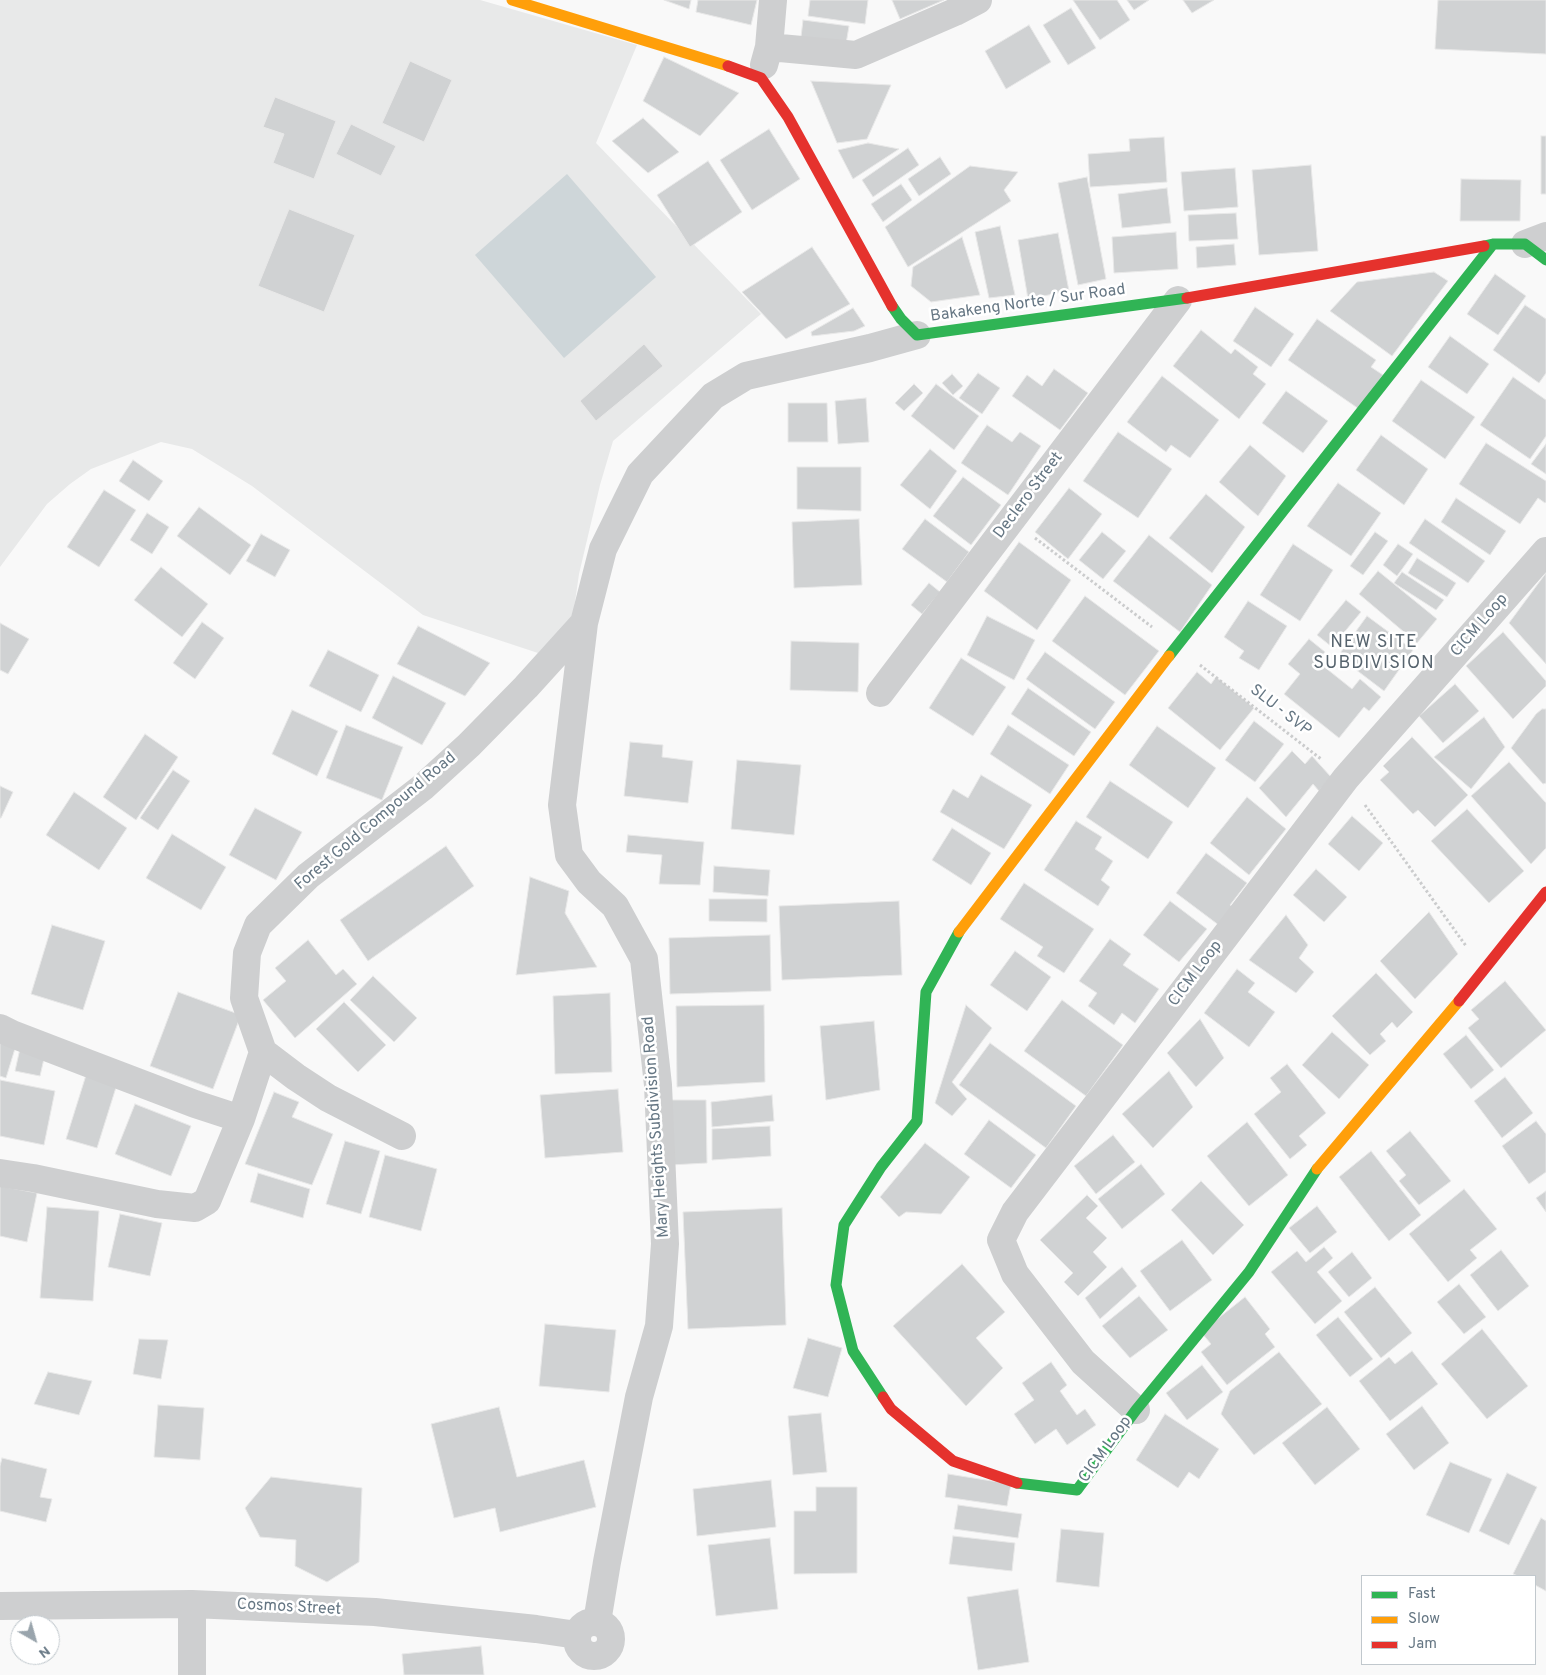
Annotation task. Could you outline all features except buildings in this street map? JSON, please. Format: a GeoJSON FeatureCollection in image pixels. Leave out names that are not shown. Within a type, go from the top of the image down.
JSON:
{"type":"FeatureCollection","features":[{"type":"Feature","properties":{"kind":"street"},"geometry":{"type":"LineString","coordinates":[[512,0],[715,62],[761,78],[769,47],[773,0]]}},
{"type":"Feature","properties":{"kind":"street"},"geometry":{"type":"LineString","coordinates":[[769,47],[856,55],[978,0]]}},
{"type":"Feature","properties":{"kind":"street","name":"Bakakeng Norte / Sur Road"},"geometry":{"type":"LineString","coordinates":[[761,78],[788,117],[887,299],[901,319],[917,335],[1178,300],[1493,244],[1539,247]]}},
{"type":"Feature","properties":{"kind":"street"},"geometry":{"type":"LineString","coordinates":[[1176,646],[1493,244]]}},
{"type":"Feature","properties":{"kind":"street","name":"Declero Street"},"geometry":{"type":"LineString","coordinates":[[880,693],[1178,300]]}},
{"type":"Feature","properties":{"kind":"street","name":"Mary Heights Subdivision Road"},"geometry":{"type":"LineString","coordinates":[[587,1629],[606,1562],[639,1397],[659,1326],[665,1244],[658,1085],[644,959],[615,906],[589,882],[569,855],[562,805],[584,623],[603,549],[640,474],[713,396],[746,376],[870,348],[917,335]]}},
{"type":"Feature","properties":{"kind":"street","name":"CICM Loop"},"geometry":{"type":"LineString","coordinates":[[1136,1410],[1083,1362],[1016,1274],[1002,1240],[1015,1212],[1346,778],[1546,551]]}},
{"type":"Feature","properties":{"kind":"street","name":"Forest Gold Compound Road"},"geometry":{"type":"LineString","coordinates":[[263,1052],[244,998],[247,953],[258,924],[308,876],[423,787],[463,751],[526,687],[584,623]]}},
{"type":"Feature","properties":{"kind":"street","name":"CICM Loop"},"geometry":{"type":"LineString","coordinates":[[1176,646],[961,929],[926,992],[917,1121],[881,1168],[844,1225],[836,1285],[853,1351],[891,1409],[953,1461],[1020,1484],[1077,1490],[1136,1410],[1206,1322],[1249,1272],[1318,1166],[1484,971],[1546,892]]}},
{"type":"Feature","properties":{"kind":"street"},"geometry":{"type":"LineString","coordinates":[[0,1028],[99,1068],[241,1119]]}},
{"type":"Feature","properties":{"kind":"street"},"geometry":{"type":"LineString","coordinates":[[0,1173],[34,1178],[157,1204],[195,1208],[207,1201],[241,1119],[263,1052],[328,1098],[402,1136]]}},
{"type":"Feature","properties":{"kind":"street"},"geometry":{"type":"LineString","coordinates":[[192,1604],[192,1675]]}},
{"type":"Feature","properties":{"kind":"street","name":"Cosmos Street"},"geometry":{"type":"LineString","coordinates":[[0,1606],[192,1604],[375,1612],[536,1629],[587,1629]]}},
{"type":"Feature","properties":{"kind":"street"},"geometry":{"type":"LineString","coordinates":[[587,1629],[577,1642],[594,1665]]}},
{"type":"Feature","properties":{"kind":"path","name":"SLU - SVP"},"geometry":{"type":"LineString","coordinates":[[1011,520],[1346,778],[1484,971]]}},
{"type":"Feature","properties":{"kind":"shaded area"},"geometry":{"type":"Polygon","coordinates":[[[0,0],[480,0],[637,45],[596,143],[761,314],[613,441],[600,485],[579,574],[573,616],[538,653],[423,615],[252,486],[192,449],[161,442],[91,469],[70,484],[47,504],[0,567],[0,0]]]}},
{"type":"Feature","properties":{"kind":"shaded area"},"geometry":{"type":"Polygon","coordinates":[[[567,174],[656,277],[564,358],[475,255],[567,174]]]}},
{"type":"Feature","properties":{"kind":"traffic: fast"},"geometry":{"type":"LineString","coordinates":[[1484,246],[1493,244],[1525,244],[1546,260]]}},
{"type":"Feature","properties":{"kind":"traffic: fast"},"geometry":{"type":"LineString","coordinates":[[1169,656],[1493,244]]}},
{"type":"Feature","properties":{"kind":"traffic: fast"},"geometry":{"type":"LineString","coordinates":[[892,306],[901,319],[917,335],[1187,298]]}},
{"type":"Feature","properties":{"kind":"traffic: fast"},"geometry":{"type":"LineString","coordinates":[[883,1397],[853,1351],[836,1285],[844,1225],[881,1167],[917,1121],[926,992],[959,932]]}},
{"type":"Feature","properties":{"kind":"traffic: fast"},"geometry":{"type":"LineString","coordinates":[[1017,1483],[1077,1490],[1136,1410],[1249,1272],[1317,1169]]}},
{"type":"Feature","properties":{"kind":"traffic: slow"},"geometry":{"type":"LineString","coordinates":[[512,0],[728,66]]}},
{"type":"Feature","properties":{"kind":"traffic: slow"},"geometry":{"type":"LineString","coordinates":[[959,932],[1169,656]]}},
{"type":"Feature","properties":{"kind":"traffic: slow"},"geometry":{"type":"LineString","coordinates":[[1317,1169],[1459,1001]]}},
{"type":"Feature","properties":{"kind":"traffic: jam"},"geometry":{"type":"LineString","coordinates":[[728,66],[761,78],[788,117],[892,306]]}},
{"type":"Feature","properties":{"kind":"traffic: jam"},"geometry":{"type":"LineString","coordinates":[[1187,298],[1484,246]]}},
{"type":"Feature","properties":{"kind":"traffic: jam"},"geometry":{"type":"LineString","coordinates":[[1459,1001],[1546,892]]}},
{"type":"Feature","properties":{"kind":"traffic: jam"},"geometry":{"type":"LineString","coordinates":[[883,1397],[891,1409],[953,1461],[1017,1483]]}},
{"type":"Feature","properties":{"kind":"district","name":"NEW SITE SUBDIVISION"},"geometry":{"type":"Point","coordinates":[1374,653]}}]}
